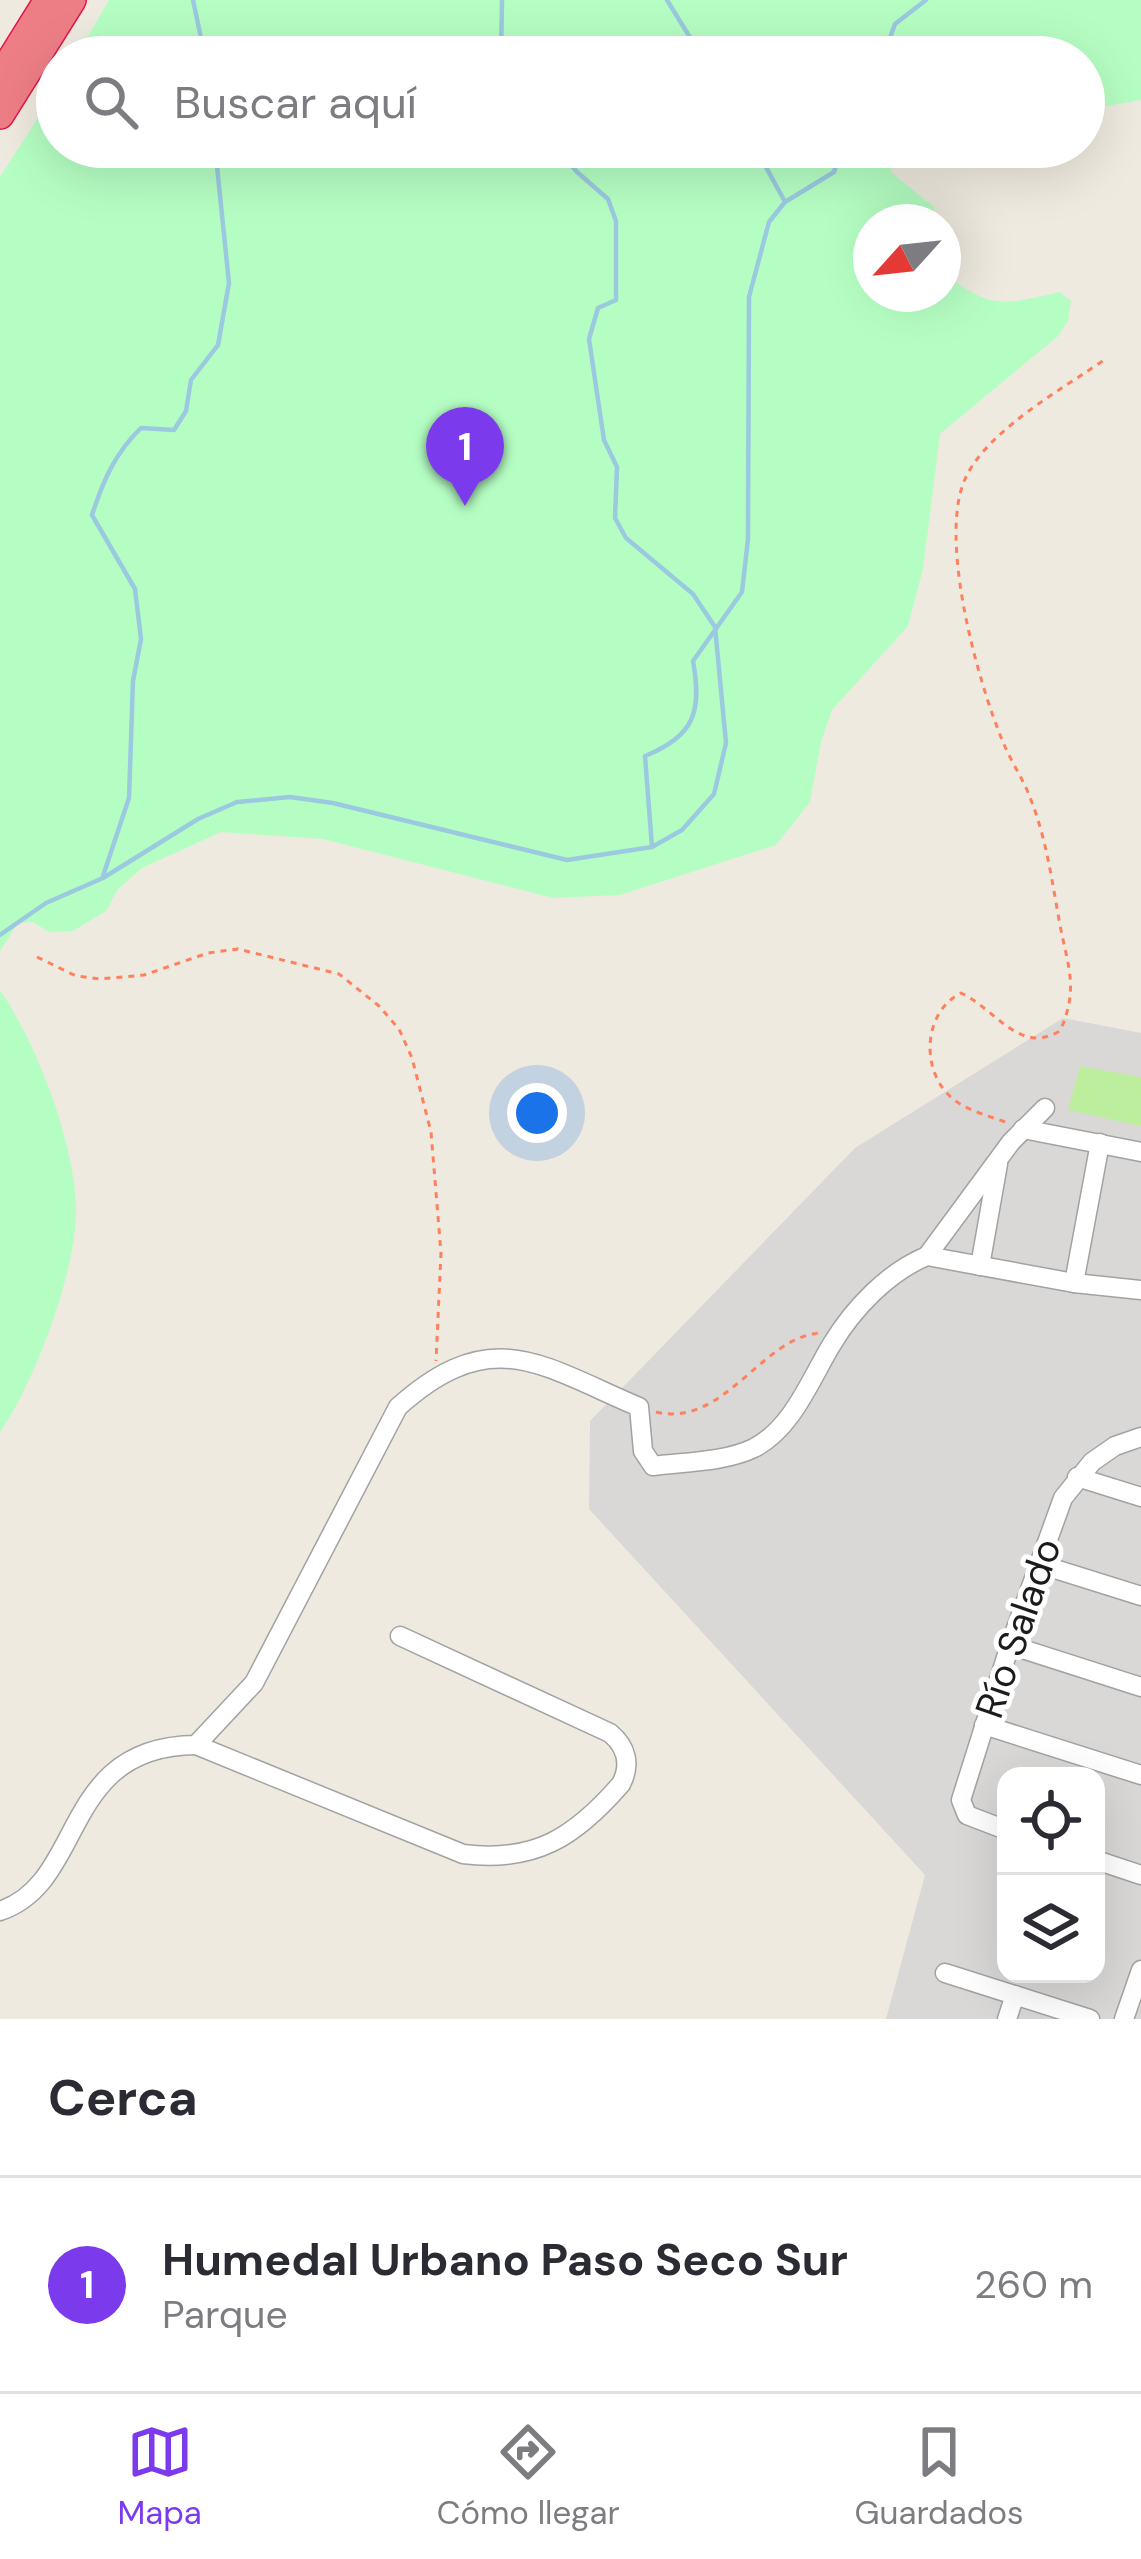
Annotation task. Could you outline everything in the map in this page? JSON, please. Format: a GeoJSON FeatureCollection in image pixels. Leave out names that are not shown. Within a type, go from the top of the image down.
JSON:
{"type":"FeatureCollection","features":[{"type":"Feature","properties":{"kind":"highway"},"geometry":{"type":"LineString","coordinates":[[0,77],[48,0]]}},
{"type":"Feature","properties":{"kind":"highway"},"geometry":{"type":"LineString","coordinates":[[49,36],[72,0]]}},
{"type":"Feature","properties":{"kind":"highway"},"geometry":{"type":"LineString","coordinates":[[0,115],[36,58]]}},
{"type":"Feature","properties":{"kind":"street"},"geometry":{"type":"LineString","coordinates":[[196,1745],[254,1683],[398,1407],[438,1375],[464,1364],[522,1358],[639,1407],[643,1451],[653,1466],[734,1455],[763,1443],[809,1387],[831,1344],[886,1280],[927,1256],[1000,1157],[1046,1108]]}},
{"type":"Feature","properties":{"kind":"street"},"geometry":{"type":"LineString","coordinates":[[1023,1129],[1141,1151]]}},
{"type":"Feature","properties":{"kind":"street"},"geometry":{"type":"LineString","coordinates":[[1074,1283],[1100,1144]]}},
{"type":"Feature","properties":{"kind":"street"},"geometry":{"type":"LineString","coordinates":[[980,1266],[1000,1157]]}},
{"type":"Feature","properties":{"kind":"street"},"geometry":{"type":"LineString","coordinates":[[927,1256],[1074,1283],[1141,1289]]}},
{"type":"Feature","properties":{"kind":"street"},"geometry":{"type":"LineString","coordinates":[[1077,1477],[1103,1454],[1141,1436]]}},
{"type":"Feature","properties":{"kind":"street"},"geometry":{"type":"LineString","coordinates":[[1077,1477],[1141,1497]]}},
{"type":"Feature","properties":{"kind":"street","name":"Río Salado"},"geometry":{"type":"LineString","coordinates":[[997,1827],[974,1820],[963,1809],[962,1791],[1063,1498],[1077,1477]]}},
{"type":"Feature","properties":{"kind":"street"},"geometry":{"type":"LineString","coordinates":[[1040,1564],[1141,1596]]}},
{"type":"Feature","properties":{"kind":"street"},"geometry":{"type":"LineString","coordinates":[[0,1911],[31,1894],[98,1786],[127,1761],[156,1748],[196,1745],[463,1854],[487,1857],[530,1852],[555,1843],[621,1784],[626,1754],[610,1733],[400,1636]]}},
{"type":"Feature","properties":{"kind":"street"},"geometry":{"type":"LineString","coordinates":[[1010,1645],[1141,1687]]}},
{"type":"Feature","properties":{"kind":"street"},"geometry":{"type":"LineString","coordinates":[[984,1725],[1141,1775]]}},
{"type":"Feature","properties":{"kind":"street"},"geometry":{"type":"LineString","coordinates":[[1105,1863],[1141,1875]]}},
{"type":"Feature","properties":{"kind":"street"},"geometry":{"type":"LineString","coordinates":[[1124,2019],[1141,1970]]}},
{"type":"Feature","properties":{"kind":"street"},"geometry":{"type":"LineString","coordinates":[[945,1972],[1090,2019]]}},
{"type":"Feature","properties":{"kind":"street"},"geometry":{"type":"LineString","coordinates":[[1007,2019],[1015,1995]]}},
{"type":"Feature","properties":{"kind":"path"},"geometry":{"type":"LineString","coordinates":[[1023,1129],[964,1107],[947,1095],[935,1074],[929,1040],[937,1012],[961,993],[982,1003],[1024,1038],[1043,1041],[1060,1031],[1073,988],[1055,877],[1030,798],[1003,743],[981,680],[957,569],[956,508],[966,475],[986,448],[1107,358]]}},
{"type":"Feature","properties":{"kind":"path"},"geometry":{"type":"LineString","coordinates":[[37,956],[76,976],[100,979],[144,975],[208,953],[238,949],[339,974],[380,1006],[399,1029],[412,1058],[431,1132],[441,1252],[434,1340],[438,1375]]}},
{"type":"Feature","properties":{"kind":"path"},"geometry":{"type":"LineString","coordinates":[[639,1407],[676,1416],[730,1389],[798,1338],[814,1332],[827,1334],[831,1344]]}},
{"type":"Feature","properties":{"kind":"shaded area"},"geometry":{"type":"Polygon","coordinates":[[[1063,1018],[1141,1033],[1141,2019],[886,2019],[925,1875],[589,1509],[590,1421],[855,1148],[1063,1018]]]}},
{"type":"Feature","properties":{"kind":"green space"},"geometry":{"type":"Polygon","coordinates":[[[109,0],[1141,0],[1141,100],[1105,106],[1105,36],[88,36],[109,0]]]}},
{"type":"Feature","properties":{"kind":"green space"},"geometry":{"type":"Polygon","coordinates":[[[36,121],[36,168],[891,168],[930,204],[853,204],[853,312],[961,312],[961,285],[998,301],[1060,292],[1071,301],[1068,321],[1058,336],[940,434],[923,569],[908,626],[832,710],[810,802],[776,845],[620,895],[553,898],[323,839],[221,832],[142,868],[118,889],[106,911],[73,931],[49,932],[33,922],[18,923],[0,951],[0,177],[36,121]]]}},
{"type":"Feature","properties":{"kind":"green space"},"geometry":{"type":"Polygon","coordinates":[[[0,990],[51,1094],[68,1152],[76,1206],[70,1260],[52,1324],[0,1432],[0,990]]]}},
{"type":"Feature","properties":{"kind":"green space"},"geometry":{"type":"Polygon","coordinates":[[[1080,1066],[1141,1077],[1141,1126],[1068,1110],[1080,1066]]]}},
{"type":"Feature","properties":{"kind":"waterway"},"geometry":{"type":"LineString","coordinates":[[193,0],[201,36]]}},
{"type":"Feature","properties":{"kind":"waterway"},"geometry":{"type":"LineString","coordinates":[[501,36],[502,0]]}},
{"type":"Feature","properties":{"kind":"waterway"},"geometry":{"type":"LineString","coordinates":[[667,0],[689,36]]}},
{"type":"Feature","properties":{"kind":"waterway"},"geometry":{"type":"LineString","coordinates":[[891,36],[895,24],[926,0]]}},
{"type":"Feature","properties":{"kind":"waterway"},"geometry":{"type":"LineString","coordinates":[[103,876],[129,798],[133,681],[141,639],[135,589],[92,515],[111,468],[141,428],[174,430],[186,411],[191,380],[218,345],[229,283],[217,168]]}},
{"type":"Feature","properties":{"kind":"waterway"},"geometry":{"type":"LineString","coordinates":[[0,935],[46,903],[103,878],[198,819],[237,802],[290,797],[333,803],[567,860],[652,847],[682,830],[714,794],[726,743],[715,627],[693,594],[626,538],[615,518],[617,467],[604,440],[589,339],[598,308],[616,300],[616,221],[608,199],[574,168]]}},
{"type":"Feature","properties":{"kind":"waterway"},"geometry":{"type":"LineString","coordinates":[[766,168],[784,200]]}},
{"type":"Feature","properties":{"kind":"waterway"},"geometry":{"type":"LineString","coordinates":[[652,847],[645,756],[675,740],[691,720],[696,694],[693,661],[742,592],[748,539],[749,297],[769,222],[785,202],[835,168]]}},
{"type":"Feature","properties":{"kind":"place","name":"Humedal Urbano Paso Seco Sur"},"geometry":{"type":"Point","coordinates":[465,506]}}]}
